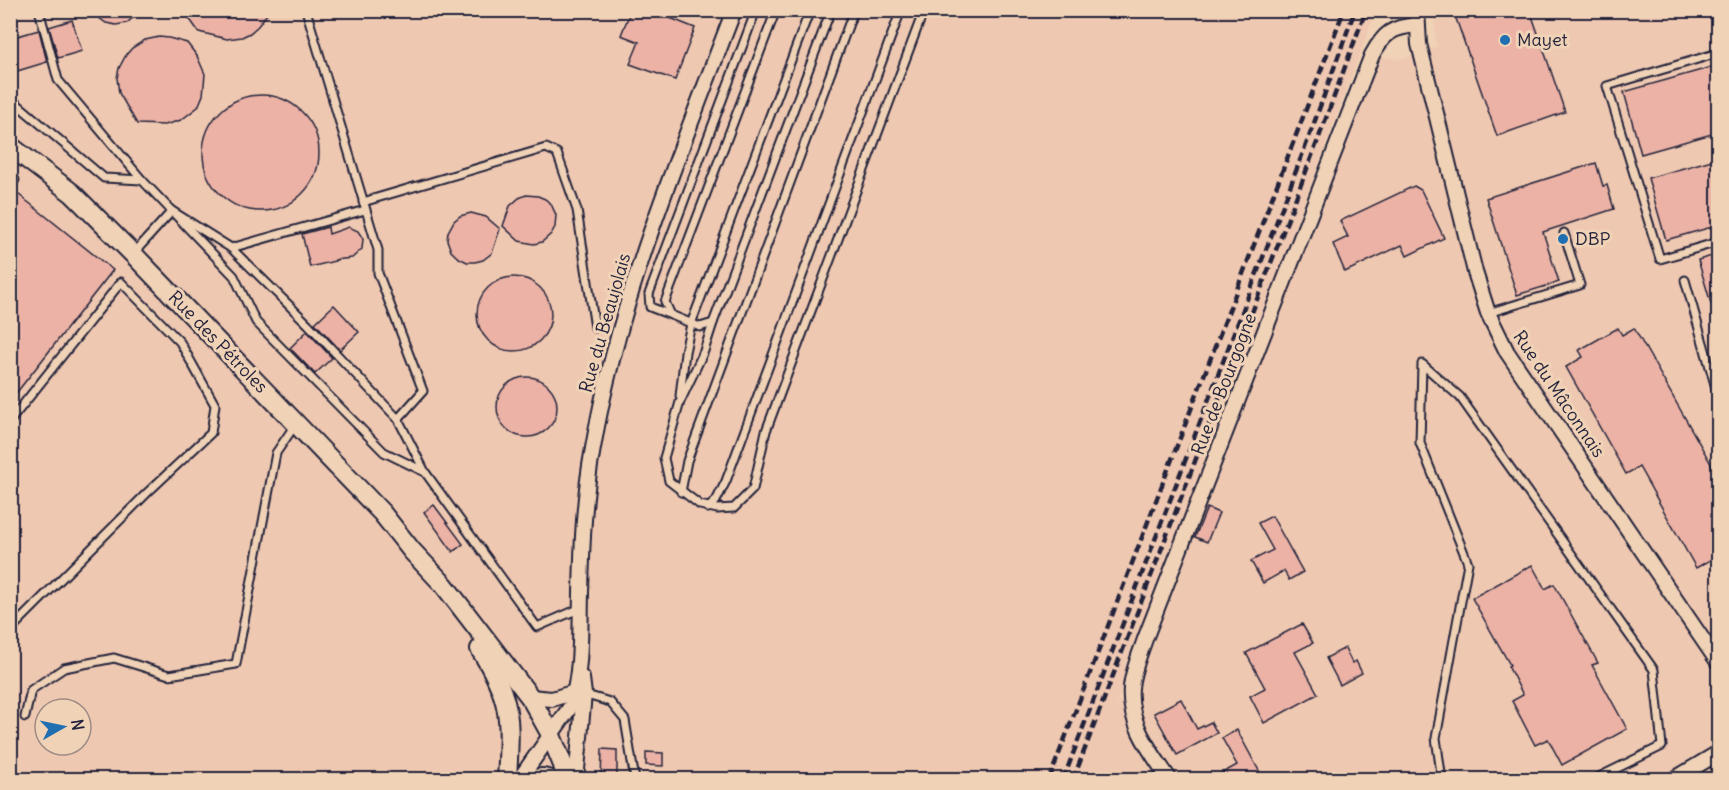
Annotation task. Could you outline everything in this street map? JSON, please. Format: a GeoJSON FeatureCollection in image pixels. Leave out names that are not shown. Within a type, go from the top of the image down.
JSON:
{"type":"FeatureCollection","features":[{"type":"Feature","properties":{"kind":"main road","name":"Rue des Pétroles"},"geometry":{"type":"LineString","coordinates":[[10,146],[72,193],[134,254],[366,495],[412,551],[444,585],[530,697],[550,733],[563,765],[566,780]]}},
{"type":"Feature","properties":{"kind":"main road","name":"Rue des Pétroles"},"geometry":{"type":"LineString","coordinates":[[412,551],[435,589],[477,645],[498,679],[509,714],[507,780]]}},
{"type":"Feature","properties":{"kind":"main road"},"geometry":{"type":"LineString","coordinates":[[526,780],[543,778],[551,780]]}},
{"type":"Feature","properties":{"kind":"street","name":"Rue du Beaujolais"},"geometry":{"type":"LineString","coordinates":[[576,780],[586,497],[594,438],[611,363],[647,241],[734,10]]}},
{"type":"Feature","properties":{"kind":"street","name":"Rue du Mâconnais"},"geometry":{"type":"LineString","coordinates":[[1417,10],[1419,44],[1424,67],[1475,272],[1488,313],[1507,352],[1719,662]]}},
{"type":"Feature","properties":{"kind":"street","name":"Rue de Bourgogne"},"geometry":{"type":"LineString","coordinates":[[1170,780],[1141,738],[1132,711],[1130,687],[1145,639],[1372,55],[1381,39],[1393,29],[1417,25]]}},
{"type":"Feature","properties":{"kind":"street","name":"Rue du Beaujolais"},"geometry":{"type":"LineString","coordinates":[[519,780],[579,693]]}},
{"type":"Feature","properties":{"kind":"street"},"geometry":{"type":"LineString","coordinates":[[530,697],[552,699],[579,693]]}},
{"type":"Feature","properties":{"kind":"street"},"geometry":{"type":"LineString","coordinates":[[1673,780],[1719,753]]}},
{"type":"Feature","properties":{"kind":"lane"},"geometry":{"type":"LineString","coordinates":[[39,10],[58,80],[142,180],[234,276],[256,322],[384,452],[425,472]]}},
{"type":"Feature","properties":{"kind":"lane"},"geometry":{"type":"LineString","coordinates":[[306,10],[378,250],[378,273],[423,391],[398,419]]}},
{"type":"Feature","properties":{"kind":"lane"},"geometry":{"type":"LineString","coordinates":[[713,323],[700,327],[650,307],[649,294],[756,10]]}},
{"type":"Feature","properties":{"kind":"lane"},"geometry":{"type":"LineString","coordinates":[[671,315],[665,302],[776,10]]}},
{"type":"Feature","properties":{"kind":"lane"},"geometry":{"type":"LineString","coordinates":[[680,402],[685,352],[691,324],[810,10]]}},
{"type":"Feature","properties":{"kind":"lane"},"geometry":{"type":"LineString","coordinates":[[831,10],[704,351],[680,402],[664,458],[669,481],[681,492],[708,508],[734,508],[753,489],[766,431],[924,10]]}},
{"type":"Feature","properties":{"kind":"lane"},"geometry":{"type":"LineString","coordinates":[[681,492],[687,461],[854,10]]}},
{"type":"Feature","properties":{"kind":"lane"},"geometry":{"type":"LineString","coordinates":[[708,508],[716,501],[726,480],[901,10]]}},
{"type":"Feature","properties":{"kind":"lane"},"geometry":{"type":"LineString","coordinates":[[1719,53],[1607,86],[1660,259],[1719,242]]}},
{"type":"Feature","properties":{"kind":"lane"},"geometry":{"type":"LineString","coordinates":[[10,98],[104,178],[142,180]]}},
{"type":"Feature","properties":{"kind":"lane"},"geometry":{"type":"LineString","coordinates":[[363,202],[546,148],[557,153],[577,210],[595,328]]}},
{"type":"Feature","properties":{"kind":"lane"},"geometry":{"type":"LineString","coordinates":[[10,177],[15,180],[10,186]]}},
{"type":"Feature","properties":{"kind":"lane"},"geometry":{"type":"LineString","coordinates":[[231,248],[365,210]]}},
{"type":"Feature","properties":{"kind":"lane"},"geometry":{"type":"LineString","coordinates":[[134,254],[172,211]]}},
{"type":"Feature","properties":{"kind":"lane"},"geometry":{"type":"LineString","coordinates":[[172,211],[231,248],[308,324],[398,419],[425,472],[537,627],[581,608]]}},
{"type":"Feature","properties":{"kind":"lane"},"geometry":{"type":"LineString","coordinates":[[1488,313],[1580,285],[1564,233]]}},
{"type":"Feature","properties":{"kind":"lane"},"geometry":{"type":"LineString","coordinates":[[1685,280],[1719,395]]}},
{"type":"Feature","properties":{"kind":"lane"},"geometry":{"type":"LineString","coordinates":[[10,420],[121,282],[180,342],[215,405],[211,433],[148,492],[10,630]]}},
{"type":"Feature","properties":{"kind":"lane"},"geometry":{"type":"LineString","coordinates":[[1442,780],[1436,738],[1468,563],[1420,443],[1422,364],[1460,397],[1654,670],[1662,746],[1593,780]]}},
{"type":"Feature","properties":{"kind":"lane"},"geometry":{"type":"LineString","coordinates":[[25,717],[31,690],[64,668],[114,658],[169,675],[236,664],[276,453],[296,423]]}},
{"type":"Feature","properties":{"kind":"lane"},"geometry":{"type":"LineString","coordinates":[[579,693],[610,702],[625,720],[636,780]]}},
{"type":"Feature","properties":{"kind":"shaded area"},"geometry":{"type":"Polygon","coordinates":[[[10,11],[1376,11],[1115,708],[1153,645],[1379,57],[1402,59],[1436,47],[1434,11],[1718,11],[1718,779],[11,779],[10,11]]]}},
{"type":"Feature","properties":{"kind":"building"},"geometry":{"type":"Polygon","coordinates":[[[88,10],[141,10],[127,23],[116,25],[106,23],[88,10]]]}},
{"type":"Feature","properties":{"kind":"building"},"geometry":{"type":"Polygon","coordinates":[[[183,10],[270,10],[250,33],[242,37],[227,39],[199,32],[183,10]]]}},
{"type":"Feature","properties":{"kind":"building"},"geometry":{"type":"Polygon","coordinates":[[[631,10],[650,10],[695,28],[675,80],[630,64],[639,42],[621,35],[631,10]]]}},
{"type":"Feature","properties":{"kind":"building"},"geometry":{"type":"Polygon","coordinates":[[[1453,10],[1530,10],[1565,112],[1497,136],[1453,10]]]}},
{"type":"Feature","properties":{"kind":"building"},"geometry":{"type":"Polygon","coordinates":[[[72,20],[82,51],[58,58],[49,27],[72,20]]]}},
{"type":"Feature","properties":{"kind":"building"},"geometry":{"type":"Polygon","coordinates":[[[39,30],[47,62],[14,72],[10,61],[10,38],[39,30]]]}},
{"type":"Feature","properties":{"kind":"building"},"geometry":{"type":"Polygon","coordinates":[[[159,37],[187,43],[197,56],[205,74],[203,95],[198,107],[181,120],[165,125],[137,124],[119,93],[117,78],[119,68],[132,48],[145,40],[159,37]]]}},
{"type":"Feature","properties":{"kind":"building"},"geometry":{"type":"Polygon","coordinates":[[[1719,65],[1719,132],[1641,154],[1624,92],[1719,65]]]}},
{"type":"Feature","properties":{"kind":"building"},"geometry":{"type":"Polygon","coordinates":[[[261,95],[283,99],[302,112],[315,131],[319,153],[315,175],[302,194],[283,207],[261,211],[239,207],[220,194],[207,175],[203,153],[207,131],[220,112],[239,99],[261,95]]]}},
{"type":"Feature","properties":{"kind":"building"},"geometry":{"type":"Polygon","coordinates":[[[1719,158],[1719,225],[1666,240],[1648,178],[1719,158]]]}},
{"type":"Feature","properties":{"kind":"building"},"geometry":{"type":"Polygon","coordinates":[[[1596,163],[1603,186],[1607,185],[1614,209],[1543,232],[1559,282],[1517,295],[1486,198],[1596,163]]]}},
{"type":"Feature","properties":{"kind":"building"},"geometry":{"type":"Polygon","coordinates":[[[1414,186],[1421,190],[1444,238],[1407,256],[1402,245],[1345,272],[1333,244],[1348,237],[1340,221],[1414,186]]]}},
{"type":"Feature","properties":{"kind":"building"},"geometry":{"type":"Polygon","coordinates":[[[18,194],[113,270],[10,401],[10,204],[18,194]]]}},
{"type":"Feature","properties":{"kind":"building"},"geometry":{"type":"Polygon","coordinates":[[[526,195],[545,199],[551,204],[556,215],[555,227],[551,234],[542,242],[534,244],[519,241],[503,226],[510,206],[526,195]]]}},
{"type":"Feature","properties":{"kind":"building"},"geometry":{"type":"Polygon","coordinates":[[[471,213],[486,217],[500,229],[492,253],[483,260],[467,262],[451,251],[447,240],[448,232],[454,221],[460,216],[471,213]]]}},
{"type":"Feature","properties":{"kind":"building"},"geometry":{"type":"Polygon","coordinates":[[[328,227],[329,234],[349,227],[358,231],[363,239],[362,249],[352,258],[310,267],[302,234],[328,227]]]}},
{"type":"Feature","properties":{"kind":"building"},"geometry":{"type":"Polygon","coordinates":[[[1719,254],[1719,317],[1715,317],[1698,260],[1719,254]]]}},
{"type":"Feature","properties":{"kind":"building"},"geometry":{"type":"Polygon","coordinates":[[[514,277],[528,280],[540,288],[548,300],[551,314],[548,328],[540,340],[528,348],[514,351],[500,348],[488,340],[480,328],[477,314],[480,300],[488,288],[500,280],[514,277]]]}},
{"type":"Feature","properties":{"kind":"building"},"geometry":{"type":"Polygon","coordinates":[[[334,305],[359,332],[340,350],[315,323],[334,305]]]}},
{"type":"Feature","properties":{"kind":"building"},"geometry":{"type":"Polygon","coordinates":[[[1618,328],[1622,335],[1634,328],[1719,478],[1719,555],[1696,568],[1639,467],[1626,474],[1566,367],[1583,357],[1579,350],[1618,328]]]}},
{"type":"Feature","properties":{"kind":"building"},"geometry":{"type":"Polygon","coordinates":[[[307,331],[332,358],[315,374],[290,348],[307,331]]]}},
{"type":"Feature","properties":{"kind":"building"},"geometry":{"type":"Polygon","coordinates":[[[527,377],[544,382],[552,390],[557,407],[552,424],[544,432],[527,437],[510,432],[502,424],[497,407],[502,390],[510,382],[527,377]]]}},
{"type":"Feature","properties":{"kind":"building"},"geometry":{"type":"Polygon","coordinates":[[[434,505],[463,544],[453,552],[424,512],[434,505]]]}},
{"type":"Feature","properties":{"kind":"building"},"geometry":{"type":"Polygon","coordinates":[[[1207,508],[1219,513],[1207,542],[1195,537],[1207,508]]]}},
{"type":"Feature","properties":{"kind":"building"},"geometry":{"type":"Polygon","coordinates":[[[1272,516],[1303,572],[1289,580],[1284,571],[1263,583],[1251,561],[1273,550],[1258,523],[1272,516]]]}},
{"type":"Feature","properties":{"kind":"building"},"geometry":{"type":"Polygon","coordinates":[[[1532,565],[1545,589],[1554,584],[1598,663],[1592,665],[1627,729],[1562,765],[1548,739],[1535,745],[1512,701],[1523,695],[1508,666],[1510,665],[1472,598],[1532,565]]]}},
{"type":"Feature","properties":{"kind":"building"},"geometry":{"type":"Polygon","coordinates":[[[1302,624],[1313,643],[1295,652],[1318,694],[1264,723],[1250,696],[1265,688],[1246,653],[1302,624]]]}},
{"type":"Feature","properties":{"kind":"building"},"geometry":{"type":"Polygon","coordinates":[[[1345,648],[1352,663],[1356,661],[1362,673],[1340,685],[1326,658],[1345,648]]]}},
{"type":"Feature","properties":{"kind":"building"},"geometry":{"type":"Polygon","coordinates":[[[1181,699],[1197,729],[1211,722],[1217,733],[1177,755],[1154,713],[1181,699]]]}},
{"type":"Feature","properties":{"kind":"building"},"geometry":{"type":"Polygon","coordinates":[[[1237,730],[1264,780],[1210,780],[1237,765],[1222,738],[1237,730]]]}},
{"type":"Feature","properties":{"kind":"building"},"geometry":{"type":"Polygon","coordinates":[[[602,749],[617,750],[617,780],[601,780],[602,749]]]}},
{"type":"Feature","properties":{"kind":"building"},"geometry":{"type":"Polygon","coordinates":[[[646,752],[663,753],[663,766],[646,765],[646,752]]]}},
{"type":"Feature","properties":{"kind":"railway"},"geometry":{"type":"LineString","coordinates":[[1049,780],[1344,10]]}},
{"type":"Feature","properties":{"kind":"railway"},"geometry":{"type":"LineString","coordinates":[[1063,780],[1309,137],[1355,10]]}},
{"type":"Feature","properties":{"kind":"railway"},"geometry":{"type":"LineString","coordinates":[[1073,780],[1366,10]]}},
{"type":"Feature","properties":{"kind":"place","name":"Mayet"},"geometry":{"type":"Point","coordinates":[1505,40]}},
{"type":"Feature","properties":{"kind":"place","name":"DBP"},"geometry":{"type":"Point","coordinates":[1563,239]}}]}
